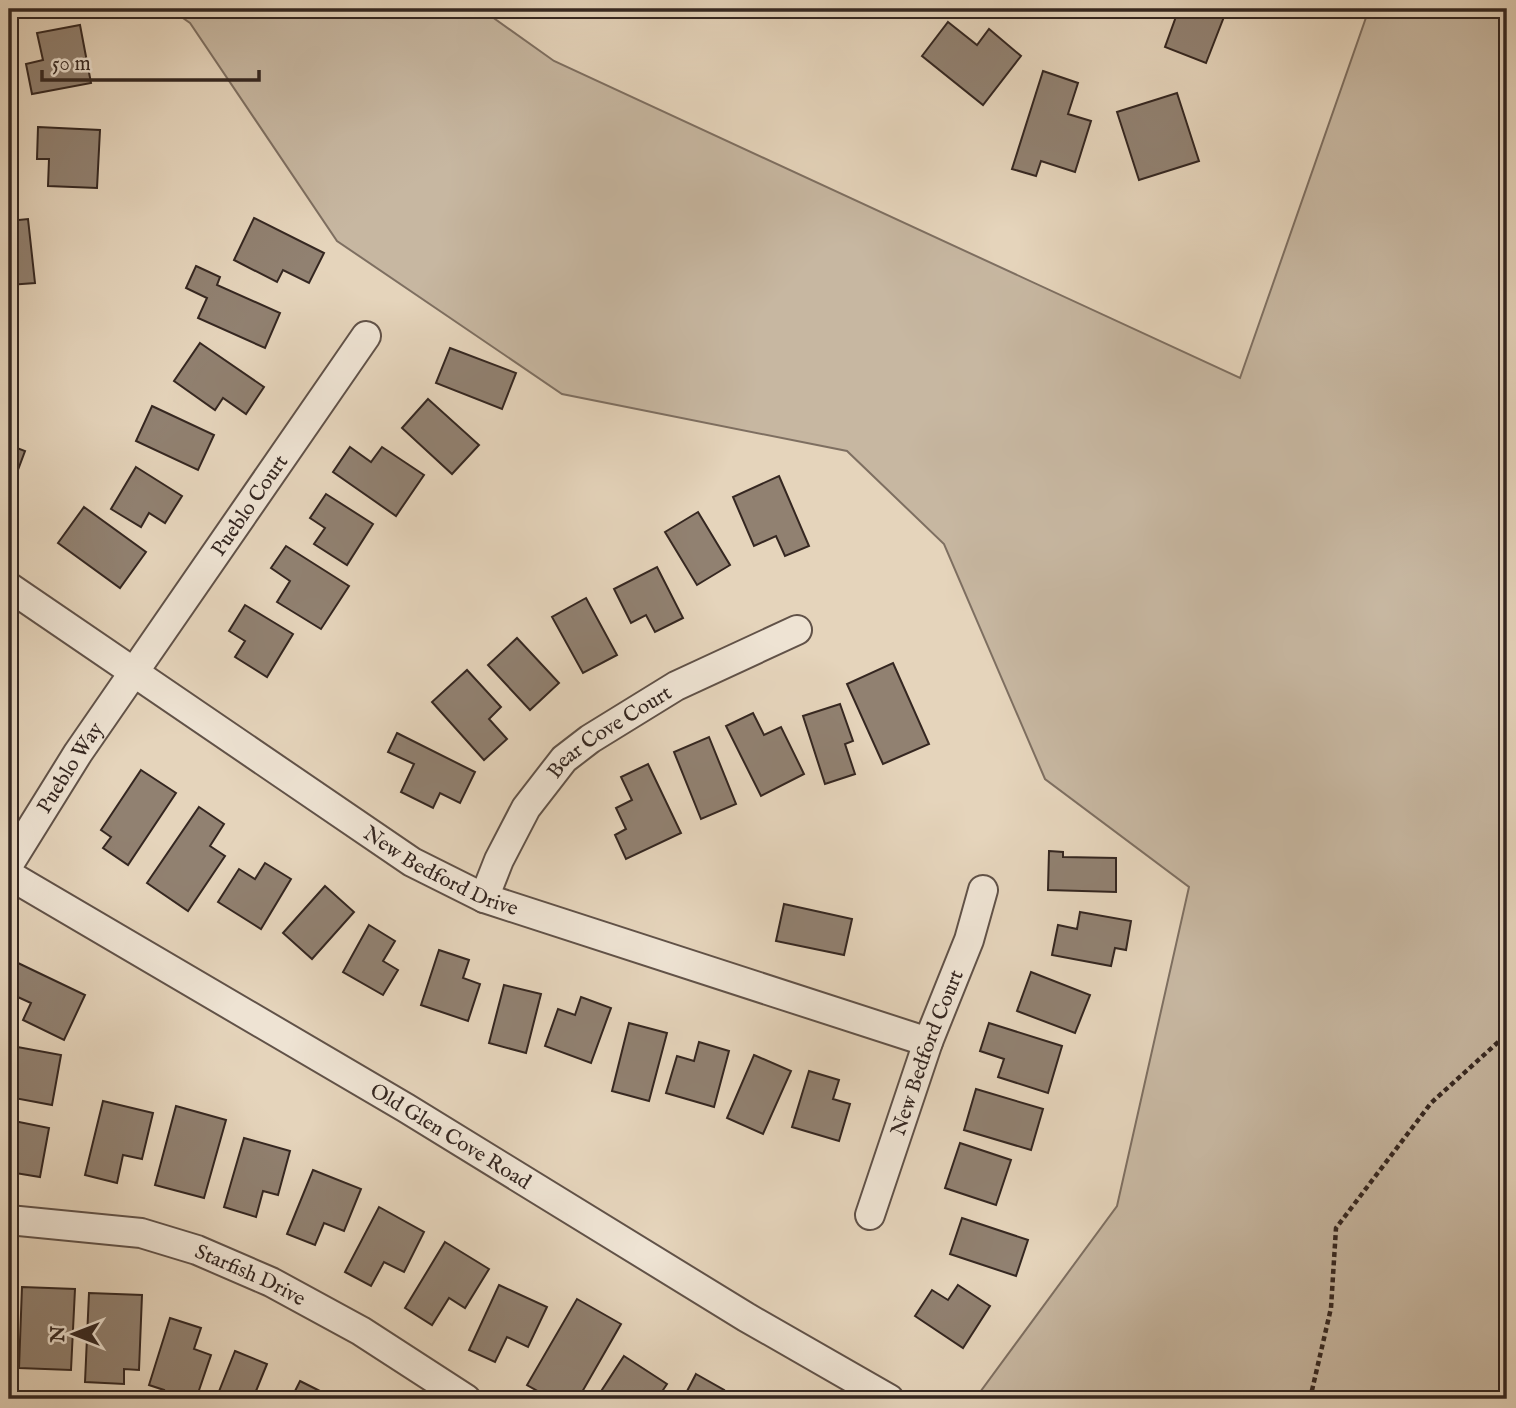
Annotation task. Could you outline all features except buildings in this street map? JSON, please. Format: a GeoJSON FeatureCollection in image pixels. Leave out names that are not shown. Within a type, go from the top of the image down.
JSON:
{"type":"FeatureCollection","features":[{"type":"Feature","properties":{"kind":"street","name":"Pueblo Court"},"geometry":{"type":"LineString","coordinates":[[133,673],[366,337]]}},
{"type":"Feature","properties":{"kind":"street","name":"New Bedford Drive"},"geometry":{"type":"LineString","coordinates":[[9,587],[412,862],[484,898],[928,1042]]}},
{"type":"Feature","properties":{"kind":"street","name":"Bear Cove Court"},"geometry":{"type":"LineString","coordinates":[[484,898],[499,860],[526,808],[564,759],[590,739],[676,686],[797,630]]}},
{"type":"Feature","properties":{"kind":"street","name":"Pueblo Way"},"geometry":{"type":"LineString","coordinates":[[9,864],[78,753],[133,673]]}},
{"type":"Feature","properties":{"kind":"street","name":"Old Glen Cove Road"},"geometry":{"type":"LineString","coordinates":[[9,875],[406,1108],[746,1317],[889,1399]]}},
{"type":"Feature","properties":{"kind":"street","name":"New Bedford Court"},"geometry":{"type":"LineString","coordinates":[[870,1215],[928,1042],[969,940],[983,890]]}},
{"type":"Feature","properties":{"kind":"street","name":"Starfish Drive"},"geometry":{"type":"LineString","coordinates":[[9,1220],[141,1233],[197,1250],[271,1282],[361,1331],[466,1399]]}},
{"type":"Feature","properties":{"kind":"path"},"geometry":{"type":"LineString","coordinates":[[1310,1399],[1331,1308],[1336,1228],[1431,1103],[1507,1034]]}},
{"type":"Feature","properties":{"kind":"shaded area"},"geometry":{"type":"Polygon","coordinates":[[[170,9],[481,9],[554,61],[1240,378],[1369,9],[1507,9],[1507,1399],[975,1399],[1117,1206],[1189,887],[1045,779],[944,544],[847,451],[562,394],[337,241],[190,23],[170,9]]]}}]}
